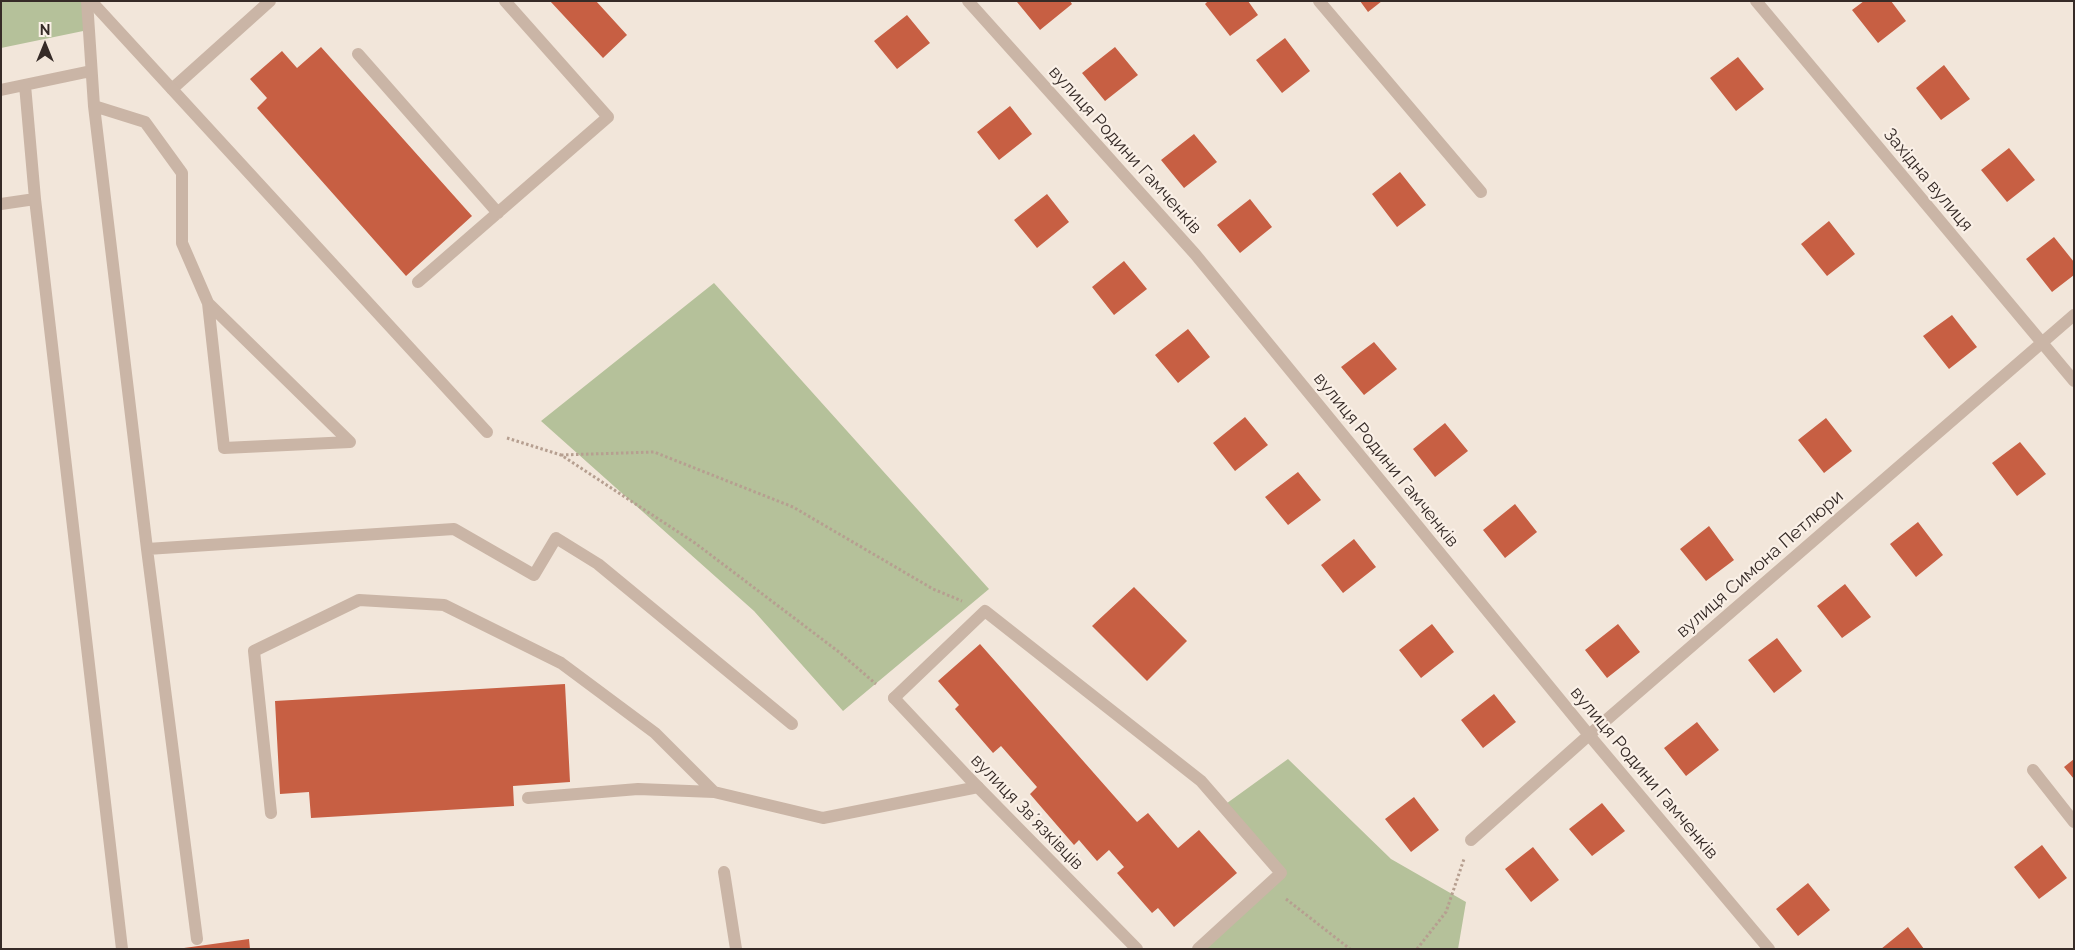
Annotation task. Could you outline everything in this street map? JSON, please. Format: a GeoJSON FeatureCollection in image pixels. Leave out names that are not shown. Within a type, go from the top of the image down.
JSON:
{"type":"FeatureCollection","features":[{"type":"Feature","properties":{"kind":"street"},"geometry":{"type":"LineString","coordinates":[[87,1],[94,106],[147,549],[197,939]]}},
{"type":"Feature","properties":{"kind":"street"},"geometry":{"type":"LineString","coordinates":[[91,1],[488,432]]}},
{"type":"Feature","properties":{"kind":"street"},"geometry":{"type":"LineString","coordinates":[[172,89],[270,1]]}},
{"type":"Feature","properties":{"kind":"street"},"geometry":{"type":"LineString","coordinates":[[418,282],[608,117],[505,1]]}},
{"type":"Feature","properties":{"kind":"street","name":"вулиця Родини Гамченків"},"geometry":{"type":"LineString","coordinates":[[968,1],[1195,254],[1589,735],[1769,949]]}},
{"type":"Feature","properties":{"kind":"street"},"geometry":{"type":"LineString","coordinates":[[1319,1],[1481,192]]}},
{"type":"Feature","properties":{"kind":"street","name":"Західна вулиця"},"geometry":{"type":"LineString","coordinates":[[1756,1],[2074,381]]}},
{"type":"Feature","properties":{"kind":"street"},"geometry":{"type":"LineString","coordinates":[[358,54],[498,213]]}},
{"type":"Feature","properties":{"kind":"street"},"geometry":{"type":"LineString","coordinates":[[1,90],[92,71]]}},
{"type":"Feature","properties":{"kind":"street"},"geometry":{"type":"LineString","coordinates":[[25,85],[35,199],[122,949]]}},
{"type":"Feature","properties":{"kind":"street"},"geometry":{"type":"LineString","coordinates":[[94,106],[145,122],[182,173],[182,243],[208,303],[224,448],[350,442],[208,303]]}},
{"type":"Feature","properties":{"kind":"street"},"geometry":{"type":"LineString","coordinates":[[1,204],[35,199]]}},
{"type":"Feature","properties":{"kind":"street","name":"вулиця Симона Петлюри"},"geometry":{"type":"LineString","coordinates":[[1471,840],[1589,735],[2074,315]]}},
{"type":"Feature","properties":{"kind":"street"},"geometry":{"type":"LineString","coordinates":[[147,549],[454,528],[534,575],[556,538],[598,564],[792,724]]}},
{"type":"Feature","properties":{"kind":"street"},"geometry":{"type":"LineString","coordinates":[[270,814],[254,651],[359,600],[444,605],[560,663],[655,733],[714,792]]}},
{"type":"Feature","properties":{"kind":"street"},"geometry":{"type":"LineString","coordinates":[[894,698],[985,611],[1201,781],[1281,873],[1198,949]]}},
{"type":"Feature","properties":{"kind":"street","name":"вулиця Звʼязківців"},"geometry":{"type":"LineString","coordinates":[[894,698],[978,787],[1137,949]]}},
{"type":"Feature","properties":{"kind":"street"},"geometry":{"type":"LineString","coordinates":[[2033,770],[2074,822]]}},
{"type":"Feature","properties":{"kind":"street"},"geometry":{"type":"LineString","coordinates":[[528,798],[638,789],[714,792],[823,818],[978,787]]}},
{"type":"Feature","properties":{"kind":"street"},"geometry":{"type":"LineString","coordinates":[[724,872],[736,949]]}},
{"type":"Feature","properties":{"kind":"path"},"geometry":{"type":"LineString","coordinates":[[488,432],[561,455],[695,542],[839,652],[894,698]]}},
{"type":"Feature","properties":{"kind":"path"},"geometry":{"type":"LineString","coordinates":[[561,455],[654,452],[793,507],[933,589],[985,611]]}},
{"type":"Feature","properties":{"kind":"path"},"geometry":{"type":"LineString","coordinates":[[1417,949],[1446,912],[1471,840]]}},
{"type":"Feature","properties":{"kind":"path"},"geometry":{"type":"LineString","coordinates":[[1268,885],[1350,949]]}},
{"type":"Feature","properties":{"kind":"green space"},"geometry":{"type":"Polygon","coordinates":[[[1,1],[87,1],[88,30],[1,48],[1,1]]]}},
{"type":"Feature","properties":{"kind":"green space"},"geometry":{"type":"Polygon","coordinates":[[[714,283],[989,589],[843,711],[754,611],[541,421],[714,283]]]}},
{"type":"Feature","properties":{"kind":"green space"},"geometry":{"type":"Polygon","coordinates":[[[1288,759],[1391,859],[1466,902],[1458,949],[1198,949],[1281,873],[1223,806],[1288,759]]]}},
{"type":"Feature","properties":{"kind":"building"},"geometry":{"type":"Polygon","coordinates":[[[550,1],[596,1],[627,35],[603,58],[550,1]]]}},
{"type":"Feature","properties":{"kind":"building"},"geometry":{"type":"Polygon","coordinates":[[[1018,1],[1070,1],[1072,4],[1040,30],[1018,1]]]}},
{"type":"Feature","properties":{"kind":"building"},"geometry":{"type":"Polygon","coordinates":[[[1208,1],[1248,1],[1258,15],[1230,36],[1205,4],[1208,1]]]}},
{"type":"Feature","properties":{"kind":"building"},"geometry":{"type":"Polygon","coordinates":[[[1360,1],[1382,1],[1368,12],[1360,1]]]}},
{"type":"Feature","properties":{"kind":"building"},"geometry":{"type":"Polygon","coordinates":[[[1864,1],[1891,1],[1906,21],[1878,43],[1852,10],[1864,1]]]}},
{"type":"Feature","properties":{"kind":"building"},"geometry":{"type":"Polygon","coordinates":[[[907,15],[930,43],[897,69],[874,41],[907,15]]]}},
{"type":"Feature","properties":{"kind":"building"},"geometry":{"type":"Polygon","coordinates":[[[1285,38],[1310,71],[1282,93],[1256,60],[1285,38]]]}},
{"type":"Feature","properties":{"kind":"building"},"geometry":{"type":"Polygon","coordinates":[[[321,47],[472,216],[406,276],[257,108],[267,98],[250,79],[282,51],[297,68],[321,47]]]}},
{"type":"Feature","properties":{"kind":"building"},"geometry":{"type":"Polygon","coordinates":[[[1115,47],[1138,75],[1105,101],[1082,73],[1115,47]]]}},
{"type":"Feature","properties":{"kind":"building"},"geometry":{"type":"Polygon","coordinates":[[[1738,57],[1764,89],[1736,111],[1710,78],[1738,57]]]}},
{"type":"Feature","properties":{"kind":"building"},"geometry":{"type":"Polygon","coordinates":[[[1944,65],[1970,99],[1941,120],[1916,88],[1944,65]]]}},
{"type":"Feature","properties":{"kind":"building"},"geometry":{"type":"Polygon","coordinates":[[[1010,106],[1032,134],[999,160],[977,132],[1010,106]]]}},
{"type":"Feature","properties":{"kind":"building"},"geometry":{"type":"Polygon","coordinates":[[[1194,134],[1217,162],[1184,188],[1161,160],[1194,134]]]}},
{"type":"Feature","properties":{"kind":"building"},"geometry":{"type":"Polygon","coordinates":[[[2009,148],[2035,180],[2007,202],[1981,170],[2009,148]]]}},
{"type":"Feature","properties":{"kind":"building"},"geometry":{"type":"Polygon","coordinates":[[[1400,172],[1426,205],[1397,227],[1372,194],[1400,172]]]}},
{"type":"Feature","properties":{"kind":"building"},"geometry":{"type":"Polygon","coordinates":[[[1047,194],[1069,222],[1037,248],[1014,220],[1047,194]]]}},
{"type":"Feature","properties":{"kind":"building"},"geometry":{"type":"Polygon","coordinates":[[[1250,199],[1272,227],[1240,253],[1217,225],[1250,199]]]}},
{"type":"Feature","properties":{"kind":"building"},"geometry":{"type":"Polygon","coordinates":[[[1829,221],[1855,254],[1827,276],[1801,244],[1829,221]]]}},
{"type":"Feature","properties":{"kind":"building"},"geometry":{"type":"Polygon","coordinates":[[[2054,237],[2074,262],[2074,275],[2052,292],[2026,259],[2054,237]]]}},
{"type":"Feature","properties":{"kind":"building"},"geometry":{"type":"Polygon","coordinates":[[[1124,261],[1147,289],[1114,315],[1092,287],[1124,261]]]}},
{"type":"Feature","properties":{"kind":"building"},"geometry":{"type":"Polygon","coordinates":[[[1952,315],[1977,347],[1949,369],[1923,336],[1952,315]]]}},
{"type":"Feature","properties":{"kind":"building"},"geometry":{"type":"Polygon","coordinates":[[[1188,329],[1210,357],[1178,383],[1155,355],[1188,329]]]}},
{"type":"Feature","properties":{"kind":"building"},"geometry":{"type":"Polygon","coordinates":[[[1374,342],[1397,369],[1364,395],[1341,367],[1374,342]]]}},
{"type":"Feature","properties":{"kind":"building"},"geometry":{"type":"Polygon","coordinates":[[[1245,417],[1268,445],[1235,471],[1213,443],[1245,417]]]}},
{"type":"Feature","properties":{"kind":"building"},"geometry":{"type":"Polygon","coordinates":[[[1826,418],[1852,451],[1824,473],[1798,440],[1826,418]]]}},
{"type":"Feature","properties":{"kind":"building"},"geometry":{"type":"Polygon","coordinates":[[[1445,423],[1468,451],[1435,477],[1413,449],[1445,423]]]}},
{"type":"Feature","properties":{"kind":"building"},"geometry":{"type":"Polygon","coordinates":[[[2020,442],[2046,474],[2017,496],[1992,463],[2020,442]]]}},
{"type":"Feature","properties":{"kind":"building"},"geometry":{"type":"Polygon","coordinates":[[[1298,472],[1321,500],[1288,525],[1265,497],[1298,472]]]}},
{"type":"Feature","properties":{"kind":"building"},"geometry":{"type":"Polygon","coordinates":[[[1515,504],[1537,532],[1505,558],[1483,530],[1515,504]]]}},
{"type":"Feature","properties":{"kind":"building"},"geometry":{"type":"Polygon","coordinates":[[[1918,522],[1943,555],[1916,577],[1890,544],[1918,522]]]}},
{"type":"Feature","properties":{"kind":"building"},"geometry":{"type":"Polygon","coordinates":[[[1709,526],[1734,560],[1706,581],[1680,549],[1709,526]]]}},
{"type":"Feature","properties":{"kind":"building"},"geometry":{"type":"Polygon","coordinates":[[[1354,539],[1376,567],[1343,593],[1321,565],[1354,539]]]}},
{"type":"Feature","properties":{"kind":"building"},"geometry":{"type":"Polygon","coordinates":[[[1845,584],[1871,617],[1842,638],[1817,606],[1845,584]]]}},
{"type":"Feature","properties":{"kind":"building"},"geometry":{"type":"Polygon","coordinates":[[[1134,587],[1187,641],[1147,681],[1092,626],[1134,587]]]}},
{"type":"Feature","properties":{"kind":"building"},"geometry":{"type":"Polygon","coordinates":[[[1432,624],[1454,652],[1421,678],[1399,650],[1432,624]]]}},
{"type":"Feature","properties":{"kind":"building"},"geometry":{"type":"Polygon","coordinates":[[[1618,624],[1640,652],[1607,678],[1585,650],[1618,624]]]}},
{"type":"Feature","properties":{"kind":"building"},"geometry":{"type":"Polygon","coordinates":[[[1777,638],[1802,671],[1774,693],[1748,660],[1777,638]]]}},
{"type":"Feature","properties":{"kind":"building"},"geometry":{"type":"Polygon","coordinates":[[[980,644],[1137,822],[1148,813],[1178,848],[1199,830],[1237,873],[1174,927],[1158,908],[1152,913],[1117,873],[1124,867],[1109,850],[1097,861],[1079,840],[1074,845],[1030,794],[1037,787],[1001,746],[993,753],[955,709],[959,705],[938,681],[980,644]]]}},
{"type":"Feature","properties":{"kind":"building"},"geometry":{"type":"Polygon","coordinates":[[[565,684],[570,782],[513,786],[514,806],[311,818],[309,792],[280,794],[275,701],[565,684]]]}},
{"type":"Feature","properties":{"kind":"building"},"geometry":{"type":"Polygon","coordinates":[[[1494,694],[1516,722],[1483,748],[1461,720],[1494,694]]]}},
{"type":"Feature","properties":{"kind":"building"},"geometry":{"type":"Polygon","coordinates":[[[1697,722],[1719,750],[1686,776],[1664,748],[1697,722]]]}},
{"type":"Feature","properties":{"kind":"building"},"geometry":{"type":"Polygon","coordinates":[[[2074,759],[2074,779],[2064,767],[2074,759]]]}},
{"type":"Feature","properties":{"kind":"building"},"geometry":{"type":"Polygon","coordinates":[[[1414,797],[1439,830],[1411,852],[1385,819],[1414,797]]]}},
{"type":"Feature","properties":{"kind":"building"},"geometry":{"type":"Polygon","coordinates":[[[1602,803],[1625,831],[1592,856],[1569,829],[1602,803]]]}},
{"type":"Feature","properties":{"kind":"building"},"geometry":{"type":"Polygon","coordinates":[[[2042,845],[2067,878],[2039,899],[2014,867],[2042,845]]]}},
{"type":"Feature","properties":{"kind":"building"},"geometry":{"type":"Polygon","coordinates":[[[1533,847],[1559,880],[1531,902],[1505,869],[1533,847]]]}},
{"type":"Feature","properties":{"kind":"building"},"geometry":{"type":"Polygon","coordinates":[[[1808,883],[1830,910],[1798,936],[1776,909],[1808,883]]]}},
{"type":"Feature","properties":{"kind":"building"},"geometry":{"type":"Polygon","coordinates":[[[1908,927],[1924,949],[1881,949],[1908,927]]]}},
{"type":"Feature","properties":{"kind":"building"},"geometry":{"type":"Polygon","coordinates":[[[249,939],[250,949],[184,949],[184,948],[249,939]]]}}]}
